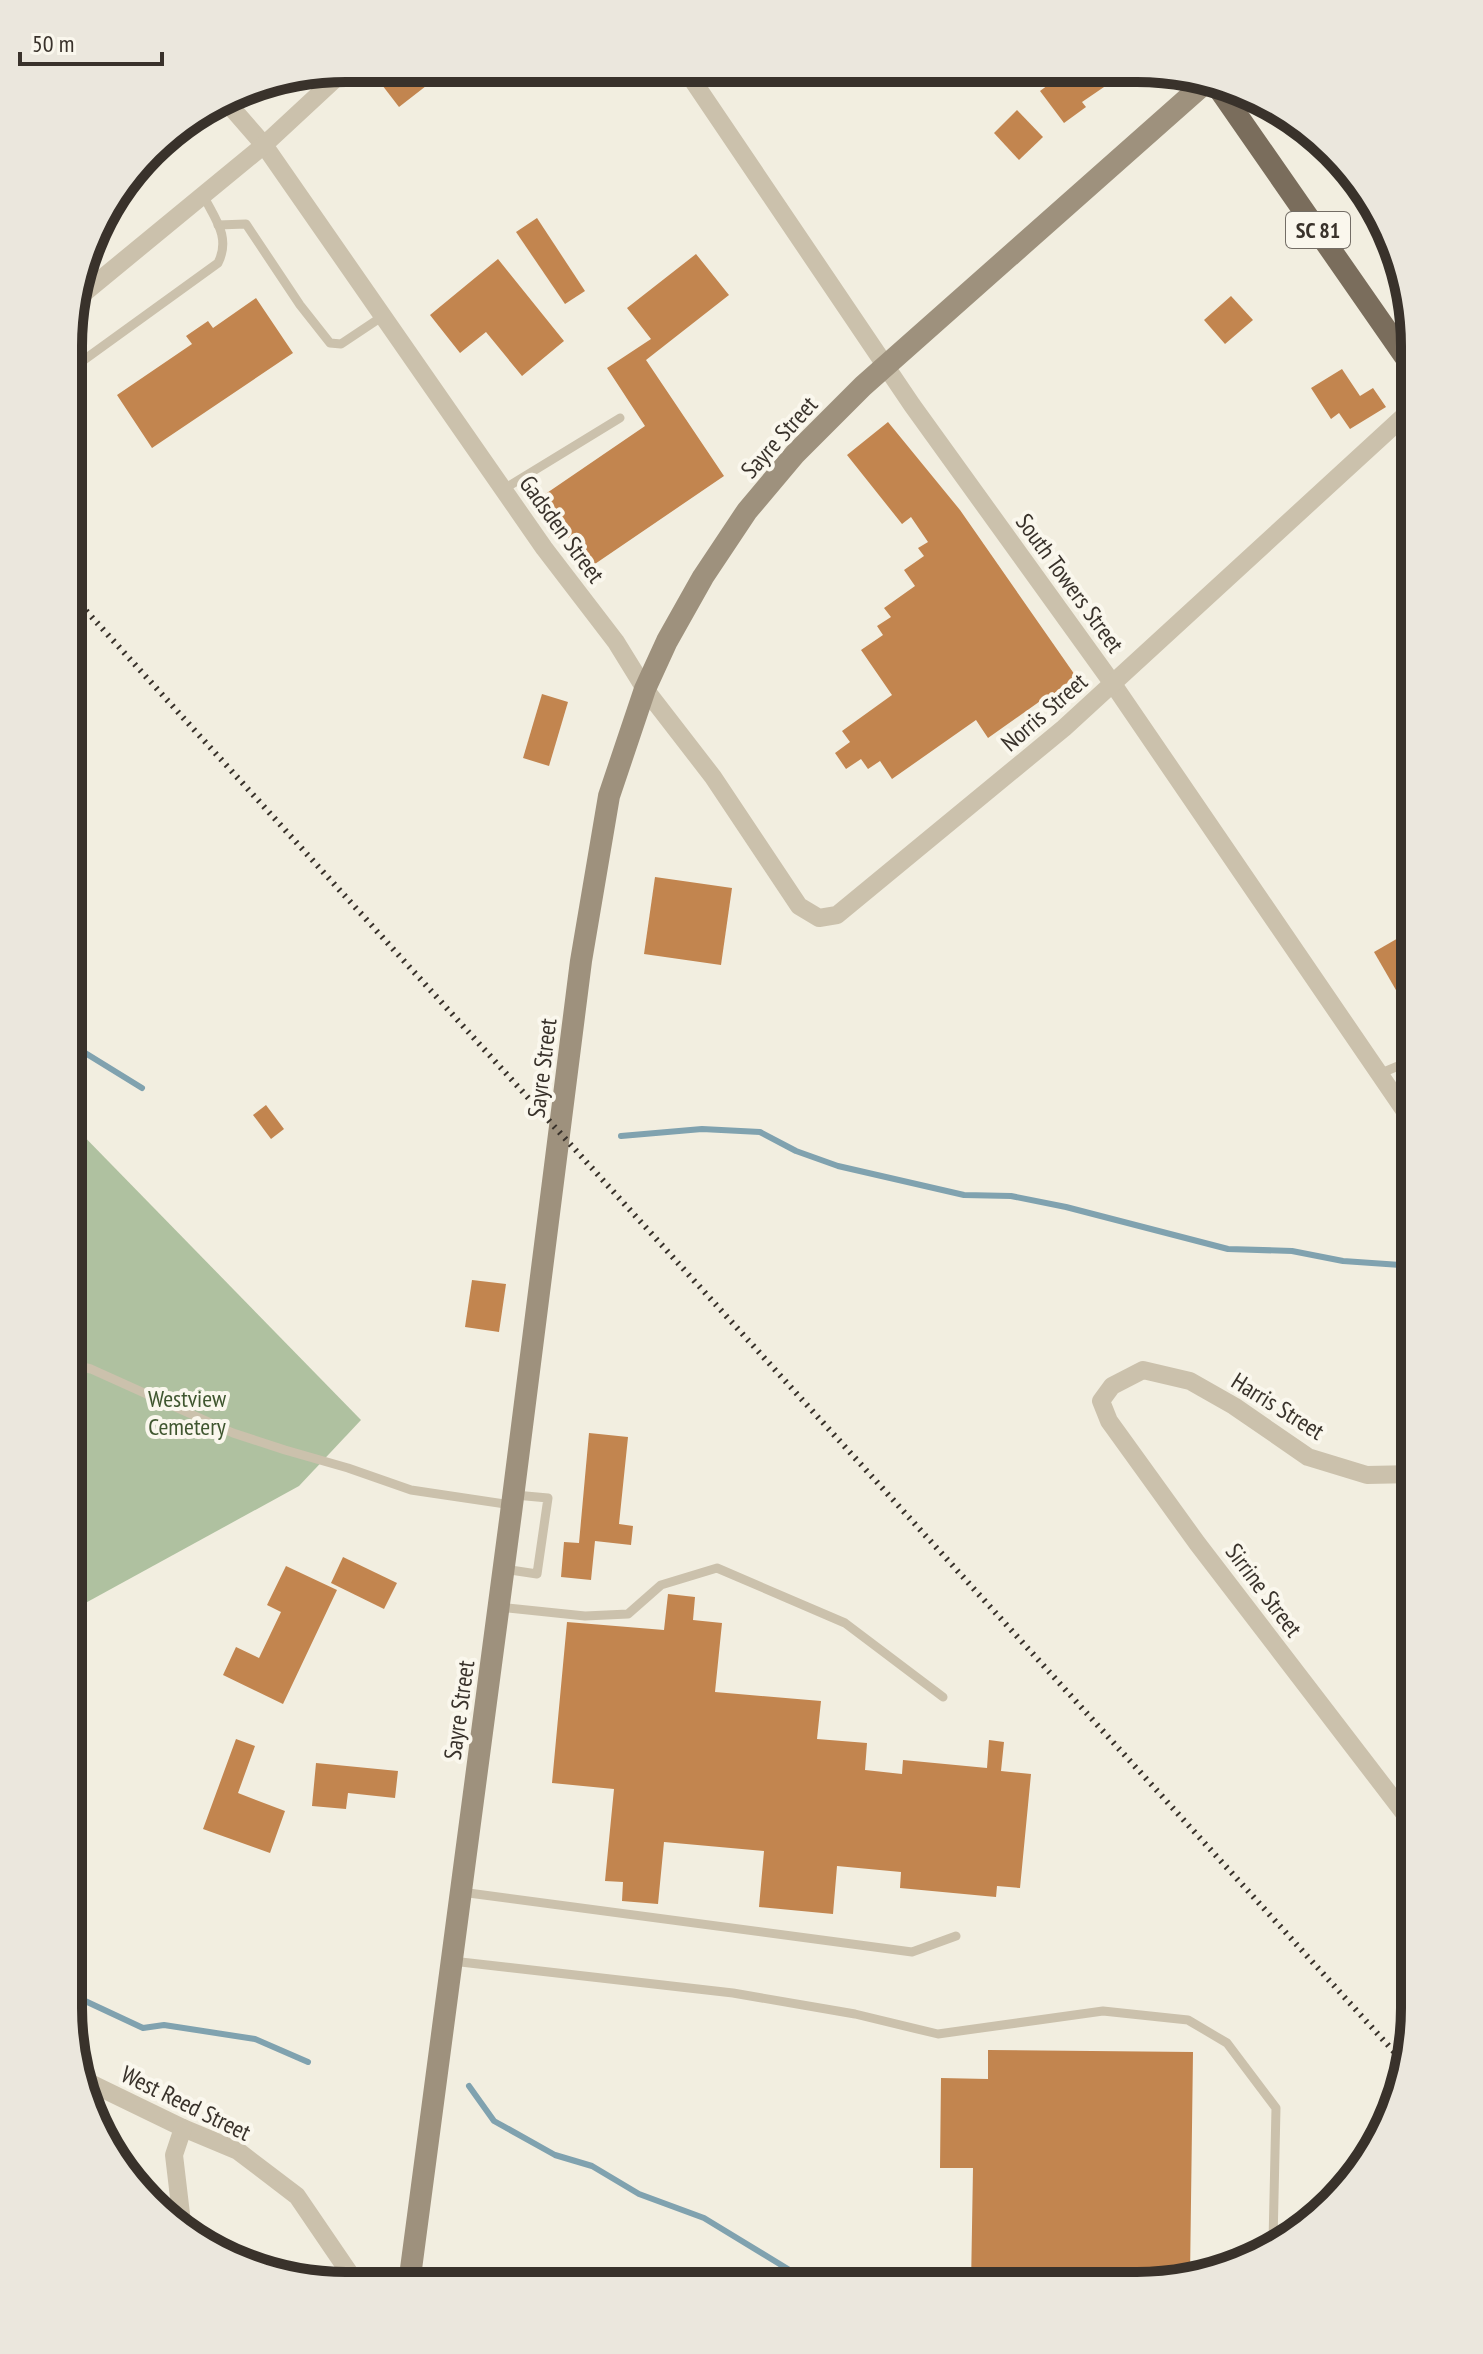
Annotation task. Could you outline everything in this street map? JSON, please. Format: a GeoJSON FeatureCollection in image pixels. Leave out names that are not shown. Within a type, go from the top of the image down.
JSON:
{"type":"FeatureCollection","features":[{"type":"Feature","properties":{"kind":"main road","name":"Sayre Street"},"geometry":{"type":"LineString","coordinates":[[411,2272],[581,961],[609,796],[645,689],[667,641],[703,577],[747,511],[795,454],[886,366],[1198,89]]}},
{"type":"Feature","properties":{"kind":"main road","name":"SC 81"},"geometry":{"type":"LineString","coordinates":[[1225,98],[1401,351]]}},
{"type":"Feature","properties":{"kind":"street"},"geometry":{"type":"LineString","coordinates":[[89,289],[264,145],[331,83]]}},
{"type":"Feature","properties":{"kind":"street","name":"South Towers Street"},"geometry":{"type":"LineString","coordinates":[[694,83],[886,366],[1113,684],[1401,1105]]}},
{"type":"Feature","properties":{"kind":"street","name":"Gadsden Street"},"geometry":{"type":"LineString","coordinates":[[232,108],[264,145],[504,489],[616,642],[645,689],[713,777],[799,906],[819,918],[837,915]]}},
{"type":"Feature","properties":{"kind":"street","name":"Norris Street"},"geometry":{"type":"LineString","coordinates":[[837,915],[1064,728],[1401,419]]}},
{"type":"Feature","properties":{"kind":"street","name":"Harris Street"},"geometry":{"type":"LineString","coordinates":[[1121,1381],[1143,1370],[1190,1381],[1234,1406],[1308,1457],[1367,1475],[1400,1474]]}},
{"type":"Feature","properties":{"kind":"street","name":"Sirrine Street"},"geometry":{"type":"LineString","coordinates":[[1121,1381],[1112,1386],[1101,1401],[1109,1421],[1197,1543],[1400,1808]]}},
{"type":"Feature","properties":{"kind":"street","name":"West Reed Street"},"geometry":{"type":"LineString","coordinates":[[94,2085],[238,2151],[297,2196],[349,2272]]}},
{"type":"Feature","properties":{"kind":"street"},"geometry":{"type":"LineString","coordinates":[[181,2214],[174,2155],[183,2128]]}},
{"type":"Feature","properties":{"kind":"lane"},"geometry":{"type":"LineString","coordinates":[[82,361],[218,263],[224,251],[224,238],[203,195]]}},
{"type":"Feature","properties":{"kind":"lane"},"geometry":{"type":"LineString","coordinates":[[218,225],[246,224],[300,305],[330,343],[341,344],[383,316]]}},
{"type":"Feature","properties":{"kind":"lane"},"geometry":{"type":"LineString","coordinates":[[504,489],[620,418]]}},
{"type":"Feature","properties":{"kind":"lane"},"geometry":{"type":"LineString","coordinates":[[1379,1074],[1401,1065]]}},
{"type":"Feature","properties":{"kind":"lane"},"geometry":{"type":"LineString","coordinates":[[82,1367],[233,1433],[411,1490],[513,1500],[548,1498],[537,1574],[504,1569]]}},
{"type":"Feature","properties":{"kind":"lane"},"geometry":{"type":"LineString","coordinates":[[499,1607],[585,1616],[628,1614],[661,1585],[717,1568],[845,1623],[943,1697]]}},
{"type":"Feature","properties":{"kind":"lane"},"geometry":{"type":"LineString","coordinates":[[461,1892],[912,1952],[956,1936]]}},
{"type":"Feature","properties":{"kind":"lane"},"geometry":{"type":"LineString","coordinates":[[452,1961],[733,1993],[855,2014],[938,2034],[1103,2011],[1188,2020],[1227,2043],[1276,2108],[1273,2234]]}},
{"type":"Feature","properties":{"kind":"green space","name":"Westview Cemetery"},"geometry":{"type":"Polygon","coordinates":[[[82,1134],[361,1420],[299,1486],[82,1605],[82,1134]]]}},
{"type":"Feature","properties":{"kind":"building"},"geometry":{"type":"Polygon","coordinates":[[[1052,82],[1111,82],[1082,102],[1086,107],[1064,123],[1040,91],[1052,82]]]}},
{"type":"Feature","properties":{"kind":"building"},"geometry":{"type":"Polygon","coordinates":[[[380,83],[430,83],[399,107],[380,83]]]}},
{"type":"Feature","properties":{"kind":"building"},"geometry":{"type":"Polygon","coordinates":[[[1017,110],[1043,137],[1019,160],[994,133],[1017,110]]]}},
{"type":"Feature","properties":{"kind":"building"},"geometry":{"type":"Polygon","coordinates":[[[537,218],[585,291],[565,304],[516,232],[537,218]]]}},
{"type":"Feature","properties":{"kind":"building"},"geometry":{"type":"Polygon","coordinates":[[[696,254],[729,295],[646,360],[724,476],[589,568],[541,497],[645,426],[607,368],[651,339],[627,308],[696,254]]]}},
{"type":"Feature","properties":{"kind":"building"},"geometry":{"type":"Polygon","coordinates":[[[498,259],[564,341],[522,376],[486,332],[460,353],[430,315],[498,259]]]}},
{"type":"Feature","properties":{"kind":"building"},"geometry":{"type":"Polygon","coordinates":[[[1231,296],[1253,320],[1225,344],[1204,320],[1231,296]]]}},
{"type":"Feature","properties":{"kind":"building"},"geometry":{"type":"Polygon","coordinates":[[[256,298],[293,353],[152,448],[117,395],[192,344],[186,336],[208,321],[213,328],[256,298]]]}},
{"type":"Feature","properties":{"kind":"building"},"geometry":{"type":"Polygon","coordinates":[[[1342,369],[1360,396],[1373,388],[1386,407],[1350,429],[1339,413],[1331,419],[1311,388],[1342,369]]]}},
{"type":"Feature","properties":{"kind":"building"},"geometry":{"type":"Polygon","coordinates":[[[888,422],[960,510],[1084,688],[1061,704],[1053,692],[988,738],[976,720],[892,779],[880,761],[868,769],[861,759],[846,769],[835,753],[850,742],[842,731],[892,695],[861,650],[883,635],[877,626],[891,617],[884,608],[915,586],[904,570],[924,556],[918,548],[928,542],[911,517],[902,524],[847,455],[888,422]]]}},
{"type":"Feature","properties":{"kind":"building"},"geometry":{"type":"Polygon","coordinates":[[[542,694],[568,702],[549,766],[523,758],[542,694]]]}},
{"type":"Feature","properties":{"kind":"building"},"geometry":{"type":"Polygon","coordinates":[[[655,877],[732,888],[721,965],[644,954],[655,877]]]}},
{"type":"Feature","properties":{"kind":"building"},"geometry":{"type":"Polygon","coordinates":[[[1400,937],[1401,998],[1374,952],[1400,937]]]}},
{"type":"Feature","properties":{"kind":"building"},"geometry":{"type":"Polygon","coordinates":[[[266,1105],[284,1129],[271,1139],[253,1115],[266,1105]]]}},
{"type":"Feature","properties":{"kind":"building"},"geometry":{"type":"Polygon","coordinates":[[[472,1280],[506,1284],[499,1332],[465,1327],[472,1280]]]}},
{"type":"Feature","properties":{"kind":"building"},"geometry":{"type":"Polygon","coordinates":[[[589,1433],[628,1437],[619,1524],[633,1526],[631,1545],[595,1541],[591,1580],[561,1577],[564,1542],[579,1543],[589,1433]]]}},
{"type":"Feature","properties":{"kind":"building"},"geometry":{"type":"Polygon","coordinates":[[[343,1557],[397,1583],[384,1609],[331,1583],[343,1557]]]}},
{"type":"Feature","properties":{"kind":"building"},"geometry":{"type":"Polygon","coordinates":[[[286,1566],[337,1590],[283,1704],[223,1675],[236,1647],[259,1658],[281,1612],[267,1605],[286,1566]]]}},
{"type":"Feature","properties":{"kind":"building"},"geometry":{"type":"Polygon","coordinates":[[[668,1594],[695,1597],[693,1620],[722,1623],[715,1692],[821,1701],[817,1739],[867,1743],[865,1770],[902,1774],[903,1760],[987,1768],[989,1740],[1004,1742],[1001,1771],[1031,1774],[1020,1888],[997,1886],[996,1897],[900,1888],[901,1872],[837,1866],[833,1914],[759,1907],[764,1851],[664,1842],[658,1904],[622,1901],[623,1882],[605,1881],[614,1789],[552,1783],[567,1622],[664,1630],[668,1594]]]}},
{"type":"Feature","properties":{"kind":"building"},"geometry":{"type":"Polygon","coordinates":[[[236,1739],[255,1746],[238,1793],[285,1811],[270,1853],[203,1829],[236,1739]]]}},
{"type":"Feature","properties":{"kind":"building"},"geometry":{"type":"Polygon","coordinates":[[[316,1763],[398,1771],[395,1798],[348,1793],[346,1809],[312,1806],[316,1763]]]}},
{"type":"Feature","properties":{"kind":"building"},"geometry":{"type":"Polygon","coordinates":[[[988,2050],[1193,2052],[1190,2267],[1137,2272],[971,2272],[973,2168],[940,2168],[941,2078],[988,2079],[988,2050]]]}},
{"type":"Feature","properties":{"kind":"waterway"},"geometry":{"type":"LineString","coordinates":[[82,1051],[142,1088]]}},
{"type":"Feature","properties":{"kind":"waterway"},"geometry":{"type":"LineString","coordinates":[[621,1136],[702,1129],[760,1132],[796,1151],[838,1166],[964,1195],[1011,1196],[1066,1207],[1228,1249],[1292,1251],[1343,1261],[1400,1265]]}},
{"type":"Feature","properties":{"kind":"waterway"},"geometry":{"type":"LineString","coordinates":[[82,2000],[143,2028],[164,2025],[255,2039],[308,2062]]}},
{"type":"Feature","properties":{"kind":"waterway"},"geometry":{"type":"LineString","coordinates":[[469,2086],[494,2121],[555,2155],[592,2166],[639,2194],[704,2218],[793,2272]]}},
{"type":"Feature","properties":{"kind":"railway"},"geometry":{"type":"LineString","coordinates":[[82,606],[1397,2055]]}}]}
